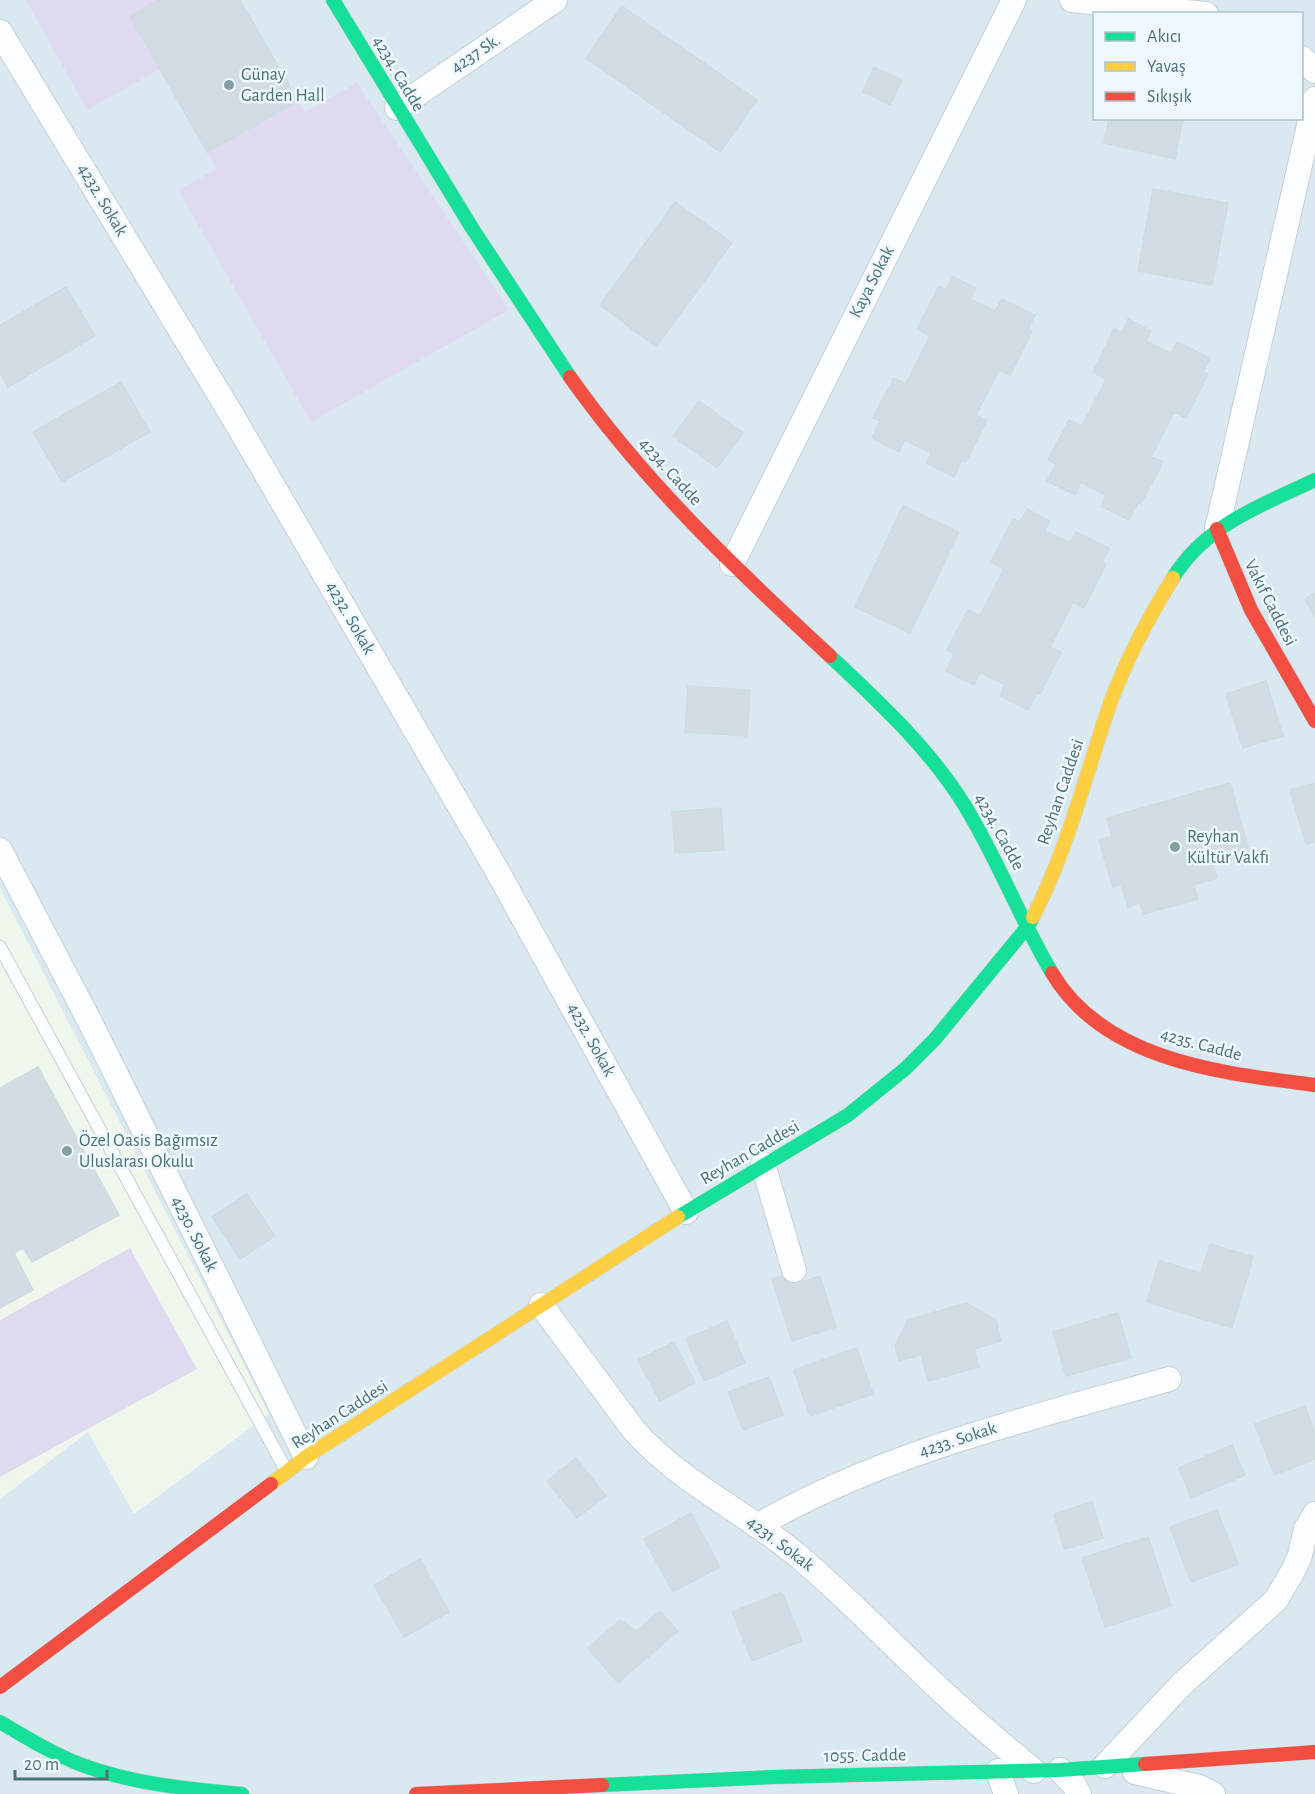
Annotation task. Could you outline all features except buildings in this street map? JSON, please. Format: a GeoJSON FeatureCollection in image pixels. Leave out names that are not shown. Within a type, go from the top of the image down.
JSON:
{"type":"FeatureCollection","features":[{"type":"Feature","properties":{"kind":"street","name":"4234. Cadde"},"geometry":{"type":"LineString","coordinates":[[333,0],[505,282],[609,430],[671,503],[732,564],[884,707],[915,740],[966,807],[992,852],[1028,926]]}},
{"type":"Feature","properties":{"kind":"street","name":"4237 Sk."},"geometry":{"type":"LineString","coordinates":[[397,108],[555,0]]}},
{"type":"Feature","properties":{"kind":"street","name":"Kaya Sokak"},"geometry":{"type":"LineString","coordinates":[[732,564],[1014,0]]}},
{"type":"Feature","properties":{"kind":"street"},"geometry":{"type":"LineString","coordinates":[[1072,0],[1187,12]]}},
{"type":"Feature","properties":{"kind":"street","name":"4232. Sokak"},"geometry":{"type":"LineString","coordinates":[[0,32],[233,417],[495,867],[686,1212]]}},
{"type":"Feature","properties":{"kind":"street"},"geometry":{"type":"LineString","coordinates":[[1303,59],[1315,71]]}},
{"type":"Feature","properties":{"kind":"street"},"geometry":{"type":"LineString","coordinates":[[1217,529],[1315,99]]}},
{"type":"Feature","properties":{"kind":"street","name":"Reyhan Caddesi"},"geometry":{"type":"LineString","coordinates":[[3,1677],[296,1464],[686,1212],[848,1115],[905,1069],[935,1040],[1028,926],[1044,895],[1068,833],[1112,699],[1130,655],[1150,615],[1175,574],[1194,551],[1217,529],[1315,480]]}},
{"type":"Feature","properties":{"kind":"street","name":"Vakıf Caddesi"},"geometry":{"type":"LineString","coordinates":[[1217,529],[1251,610],[1315,721]]}},
{"type":"Feature","properties":{"kind":"street","name":"4230. Sokak"},"geometry":{"type":"LineString","coordinates":[[0,850],[90,1022],[296,1464]]}},
{"type":"Feature","properties":{"kind":"street","name":"4235. Cadde"},"geometry":{"type":"LineString","coordinates":[[1028,926],[1049,970],[1064,992],[1085,1013],[1111,1031],[1140,1047],[1174,1061],[1222,1071],[1315,1085]]}},
{"type":"Feature","properties":{"kind":"street"},"geometry":{"type":"LineString","coordinates":[[763,1164],[794,1270]]}},
{"type":"Feature","properties":{"kind":"street","name":"4231. Sokak"},"geometry":{"type":"LineString","coordinates":[[541,1305],[627,1421],[650,1448],[790,1549],[974,1721],[1034,1771]]}},
{"type":"Feature","properties":{"kind":"street","name":"4233. Sokak"},"geometry":{"type":"LineString","coordinates":[[757,1526],[798,1502],[911,1456],[991,1430],[1169,1379]]}},
{"type":"Feature","properties":{"kind":"street"},"geometry":{"type":"LineString","coordinates":[[1105,1766],[1176,1690],[1275,1600],[1294,1569],[1306,1529],[1315,1514]]}},
{"type":"Feature","properties":{"kind":"street"},"geometry":{"type":"LineString","coordinates":[[0,1722],[45,1749],[81,1765],[116,1776],[179,1791],[242,1794]]}},
{"type":"Feature","properties":{"kind":"street","name":"1055. Cadde"},"geometry":{"type":"LineString","coordinates":[[416,1794],[517,1792],[774,1776],[1060,1770],[1315,1752]]}},
{"type":"Feature","properties":{"kind":"street"},"geometry":{"type":"LineString","coordinates":[[1105,1766],[1177,1781],[1199,1787],[1213,1794]]}},
{"type":"Feature","properties":{"kind":"street"},"geometry":{"type":"LineString","coordinates":[[1060,1770],[1079,1794]]}},
{"type":"Feature","properties":{"kind":"street"},"geometry":{"type":"LineString","coordinates":[[998,1771],[1006,1794]]}},
{"type":"Feature","properties":{"kind":"lane"},"geometry":{"type":"LineString","coordinates":[[0,948],[296,1464]]}},
{"type":"Feature","properties":{"kind":"shaded area"},"geometry":{"type":"Polygon","coordinates":[[[0,0],[1315,0],[1315,1794],[0,1794],[0,0]]]}},
{"type":"Feature","properties":{"kind":"shaded area"},"geometry":{"type":"Polygon","coordinates":[[[26,0],[159,0],[160,69],[87,110],[26,0]]]}},
{"type":"Feature","properties":{"kind":"shaded area"},"geometry":{"type":"Polygon","coordinates":[[[357,83],[509,310],[311,422],[178,190],[216,169],[207,152],[298,101],[305,112],[357,83]]]}},
{"type":"Feature","properties":{"kind":"shaded area","name":"Özel Oasis Bağımsız Uluslarası Okulu"},"geometry":{"type":"Polygon","coordinates":[[[0,888],[269,1414],[134,1514],[88,1432],[0,1499],[0,888]]]}},
{"type":"Feature","properties":{"kind":"shaded area"},"geometry":{"type":"Polygon","coordinates":[[[130,1248],[197,1369],[0,1477],[0,1320],[130,1248]]]}},
{"type":"Feature","properties":{"kind":"traffic: fast"},"geometry":{"type":"LineString","coordinates":[[333,0],[472,228],[570,377]]}},
{"type":"Feature","properties":{"kind":"traffic: fast"},"geometry":{"type":"LineString","coordinates":[[1173,578],[1186,560],[1218,530],[1255,508],[1315,480]]}},
{"type":"Feature","properties":{"kind":"traffic: fast"},"geometry":{"type":"LineString","coordinates":[[830,656],[903,727],[951,785],[977,826],[1052,973]]}},
{"type":"Feature","properties":{"kind":"traffic: fast"},"geometry":{"type":"LineString","coordinates":[[678,1217],[848,1115],[905,1069],[935,1039],[1033,917]]}},
{"type":"Feature","properties":{"kind":"traffic: fast"},"geometry":{"type":"LineString","coordinates":[[0,1722],[61,1756],[121,1777],[161,1785],[242,1794]]}},
{"type":"Feature","properties":{"kind":"traffic: fast"},"geometry":{"type":"LineString","coordinates":[[602,1785],[774,1777],[1060,1770],[1145,1764]]}},
{"type":"Feature","properties":{"kind":"traffic: slow"},"geometry":{"type":"LineString","coordinates":[[1033,917],[1066,838],[1117,685],[1139,638],[1173,578]]}},
{"type":"Feature","properties":{"kind":"traffic: slow"},"geometry":{"type":"LineString","coordinates":[[271,1484],[306,1457],[678,1217]]}},
{"type":"Feature","properties":{"kind":"traffic: jam"},"geometry":{"type":"LineString","coordinates":[[570,377],[599,416],[660,489],[760,591],[830,656]]}},
{"type":"Feature","properties":{"kind":"traffic: jam"},"geometry":{"type":"LineString","coordinates":[[1217,529],[1251,610],[1315,721]]}},
{"type":"Feature","properties":{"kind":"traffic: jam"},"geometry":{"type":"LineString","coordinates":[[1052,973],[1075,1003],[1103,1026],[1134,1044],[1169,1058],[1205,1068],[1315,1085]]}},
{"type":"Feature","properties":{"kind":"traffic: jam"},"geometry":{"type":"LineString","coordinates":[[0,1687],[271,1484]]}},
{"type":"Feature","properties":{"kind":"traffic: jam"},"geometry":{"type":"LineString","coordinates":[[1145,1764],[1315,1752]]}},
{"type":"Feature","properties":{"kind":"traffic: jam"},"geometry":{"type":"LineString","coordinates":[[416,1794],[602,1785]]}},
{"type":"Feature","properties":{"kind":"place","name":"Günay Garden Hall"},"geometry":{"type":"Point","coordinates":[229,85]}},
{"type":"Feature","properties":{"kind":"place","name":"Reyhan Kültür Vakfı"},"geometry":{"type":"Point","coordinates":[1175,847]}},
{"type":"Feature","properties":{"kind":"place","name":"Özel Oasis Bağımsız Uluslarası Okulu"},"geometry":{"type":"Point","coordinates":[67,1151]}}]}
